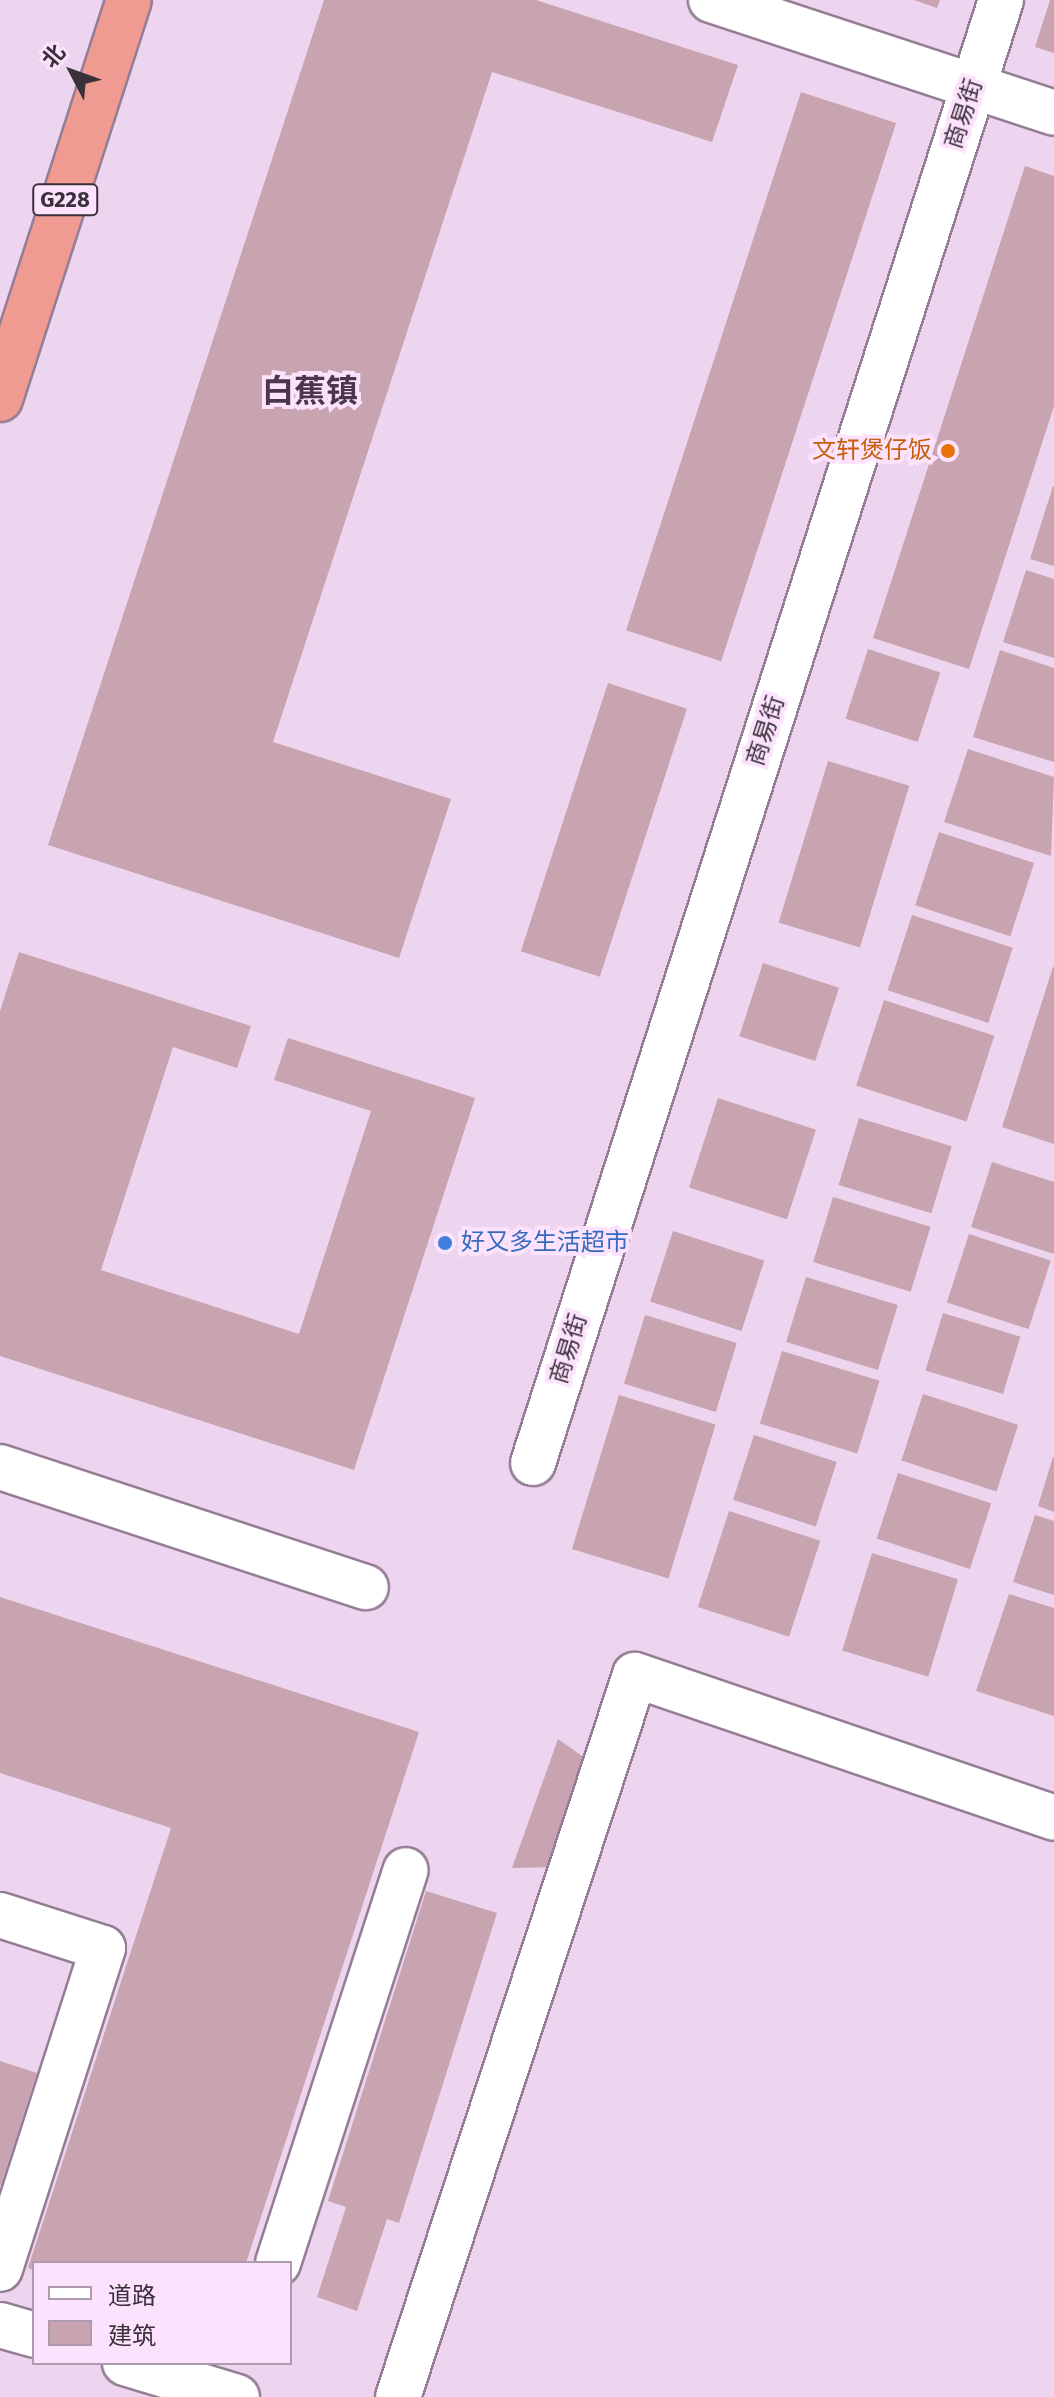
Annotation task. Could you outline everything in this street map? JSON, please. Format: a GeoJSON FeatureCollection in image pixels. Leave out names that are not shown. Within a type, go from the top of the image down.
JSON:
{"type":"FeatureCollection","features":[{"type":"Feature","properties":{"kind":"highway","name":"G228"},"geometry":{"type":"LineString","coordinates":[[0,399],[129,0]]}},
{"type":"Feature","properties":{"kind":"street"},"geometry":{"type":"LineString","coordinates":[[711,0],[1054,113]]}},
{"type":"Feature","properties":{"kind":"street","name":"商易街"},"geometry":{"type":"LineString","coordinates":[[533,1463],[1001,0]]}},
{"type":"Feature","properties":{"kind":"street"},"geometry":{"type":"LineString","coordinates":[[0,1467],[366,1587]]}},
{"type":"Feature","properties":{"kind":"street"},"geometry":{"type":"LineString","coordinates":[[398,2397],[635,1675],[1054,1818]]}},
{"type":"Feature","properties":{"kind":"street"},"geometry":{"type":"LineString","coordinates":[[279,2261],[406,1870]]}},
{"type":"Feature","properties":{"kind":"street"},"geometry":{"type":"LineString","coordinates":[[0,1915],[103,1948],[0,2269]]}},
{"type":"Feature","properties":{"kind":"street"},"geometry":{"type":"LineString","coordinates":[[0,2325],[32,2334]]}},
{"type":"Feature","properties":{"kind":"street"},"geometry":{"type":"LineString","coordinates":[[132,2365],[236,2397],[244,2365]]}},
{"type":"Feature","properties":{"kind":"building"},"geometry":{"type":"Polygon","coordinates":[[[324,0],[536,0],[738,65],[712,142],[492,72],[273,742],[451,799],[399,958],[48,845],[324,0]]]}},
{"type":"Feature","properties":{"kind":"building"},"geometry":{"type":"Polygon","coordinates":[[[914,0],[940,0],[937,8],[914,0]]]}},
{"type":"Feature","properties":{"kind":"building"},"geometry":{"type":"Polygon","coordinates":[[[1050,0],[1054,0],[1054,53],[1035,47],[1050,0]]]}},
{"type":"Feature","properties":{"kind":"building"},"geometry":{"type":"Polygon","coordinates":[[[801,92],[896,123],[721,661],[626,630],[801,92]]]}},
{"type":"Feature","properties":{"kind":"building"},"geometry":{"type":"Polygon","coordinates":[[[1025,166],[1054,176],[1054,406],[969,669],[873,638],[1025,166]]]}},
{"type":"Feature","properties":{"kind":"building"},"geometry":{"type":"Polygon","coordinates":[[[1054,486],[1054,566],[1030,559],[1054,486]]]}},
{"type":"Feature","properties":{"kind":"building"},"geometry":{"type":"Polygon","coordinates":[[[1026,570],[1054,579],[1054,658],[1003,642],[1026,570]]]}},
{"type":"Feature","properties":{"kind":"building"},"geometry":{"type":"Polygon","coordinates":[[[868,649],[940,672],[918,742],[845,718],[868,649]]]}},
{"type":"Feature","properties":{"kind":"building"},"geometry":{"type":"Polygon","coordinates":[[[1000,650],[1054,668],[1054,762],[973,737],[1000,650]]]}},
{"type":"Feature","properties":{"kind":"building"},"geometry":{"type":"Polygon","coordinates":[[[608,683],[687,709],[600,977],[521,951],[608,683]]]}},
{"type":"Feature","properties":{"kind":"building"},"geometry":{"type":"Polygon","coordinates":[[[968,749],[1054,777],[1051,856],[944,822],[968,749]]]}},
{"type":"Feature","properties":{"kind":"building"},"geometry":{"type":"Polygon","coordinates":[[[828,761],[909,786],[860,947],[779,923],[828,761]]]}},
{"type":"Feature","properties":{"kind":"building"},"geometry":{"type":"Polygon","coordinates":[[[939,832],[1034,863],[1010,936],[915,905],[939,832]]]}},
{"type":"Feature","properties":{"kind":"building"},"geometry":{"type":"Polygon","coordinates":[[[912,915],[1013,948],[988,1023],[888,990],[912,915]]]}},
{"type":"Feature","properties":{"kind":"building"},"geometry":{"type":"Polygon","coordinates":[[[19,952],[251,1026],[237,1068],[173,1047],[101,1270],[299,1334],[371,1111],[274,1080],[288,1038],[475,1098],[354,1470],[0,1356],[0,1011],[19,952]]]}},
{"type":"Feature","properties":{"kind":"building"},"geometry":{"type":"Polygon","coordinates":[[[763,963],[839,988],[815,1061],[739,1036],[763,963]]]}},
{"type":"Feature","properties":{"kind":"building"},"geometry":{"type":"Polygon","coordinates":[[[1054,967],[1054,1144],[1002,1127],[1054,967]]]}},
{"type":"Feature","properties":{"kind":"building"},"geometry":{"type":"Polygon","coordinates":[[[884,1000],[994,1036],[967,1121],[856,1086],[884,1000]]]}},
{"type":"Feature","properties":{"kind":"building"},"geometry":{"type":"Polygon","coordinates":[[[718,1098],[816,1130],[787,1219],[689,1187],[718,1098]]]}},
{"type":"Feature","properties":{"kind":"building"},"geometry":{"type":"Polygon","coordinates":[[[859,1118],[952,1146],[931,1213],[839,1185],[859,1118]]]}},
{"type":"Feature","properties":{"kind":"building"},"geometry":{"type":"Polygon","coordinates":[[[992,1162],[1054,1182],[1054,1254],[971,1227],[992,1162]]]}},
{"type":"Feature","properties":{"kind":"building"},"geometry":{"type":"Polygon","coordinates":[[[833,1197],[931,1227],[911,1292],[813,1262],[833,1197]]]}},
{"type":"Feature","properties":{"kind":"building"},"geometry":{"type":"Polygon","coordinates":[[[673,1231],[764,1261],[741,1331],[650,1301],[673,1231]]]}},
{"type":"Feature","properties":{"kind":"building"},"geometry":{"type":"Polygon","coordinates":[[[969,1234],[1051,1261],[1029,1329],[947,1302],[969,1234]]]}},
{"type":"Feature","properties":{"kind":"building"},"geometry":{"type":"Polygon","coordinates":[[[806,1277],[898,1305],[878,1370],[786,1342],[806,1277]]]}},
{"type":"Feature","properties":{"kind":"building"},"geometry":{"type":"Polygon","coordinates":[[[943,1313],[1020,1337],[1003,1394],[925,1370],[943,1313]]]}},
{"type":"Feature","properties":{"kind":"building"},"geometry":{"type":"Polygon","coordinates":[[[645,1315],[737,1343],[716,1412],[624,1384],[645,1315]]]}},
{"type":"Feature","properties":{"kind":"building"},"geometry":{"type":"Polygon","coordinates":[[[782,1351],[880,1381],[857,1454],[760,1424],[782,1351]]]}},
{"type":"Feature","properties":{"kind":"building"},"geometry":{"type":"Polygon","coordinates":[[[923,1394],[1018,1425],[996,1491],[901,1461],[923,1394]]]}},
{"type":"Feature","properties":{"kind":"building"},"geometry":{"type":"Polygon","coordinates":[[[619,1395],[716,1425],[669,1578],[572,1549],[619,1395]]]}},
{"type":"Feature","properties":{"kind":"building"},"geometry":{"type":"Polygon","coordinates":[[[754,1435],[837,1462],[816,1527],[733,1500],[754,1435]]]}},
{"type":"Feature","properties":{"kind":"building"},"geometry":{"type":"Polygon","coordinates":[[[1054,1457],[1054,1512],[1038,1506],[1054,1457]]]}},
{"type":"Feature","properties":{"kind":"building"},"geometry":{"type":"Polygon","coordinates":[[[898,1473],[991,1503],[970,1569],[877,1539],[898,1473]]]}},
{"type":"Feature","properties":{"kind":"building"},"geometry":{"type":"Polygon","coordinates":[[[729,1511],[820,1541],[789,1637],[698,1607],[729,1511]]]}},
{"type":"Feature","properties":{"kind":"building"},"geometry":{"type":"Polygon","coordinates":[[[1035,1515],[1054,1521],[1054,1595],[1013,1582],[1035,1515]]]}},
{"type":"Feature","properties":{"kind":"building"},"geometry":{"type":"Polygon","coordinates":[[[872,1553],[958,1579],[928,1677],[842,1651],[872,1553]]]}},
{"type":"Feature","properties":{"kind":"building"},"geometry":{"type":"Polygon","coordinates":[[[1009,1594],[1054,1608],[1054,1716],[976,1691],[1009,1594]]]}},
{"type":"Feature","properties":{"kind":"building"},"geometry":{"type":"Polygon","coordinates":[[[0,1597],[419,1732],[247,2261],[32,2261],[32,2269],[28,2268],[171,1828],[0,1773],[0,1597]]]}},
{"type":"Feature","properties":{"kind":"building"},"geometry":{"type":"Polygon","coordinates":[[[558,1739],[595,1765],[562,1867],[512,1868],[558,1739]]]}},
{"type":"Feature","properties":{"kind":"building"},"geometry":{"type":"Polygon","coordinates":[[[426,1891],[497,1913],[399,2223],[387,2219],[357,2311],[317,2297],[346,2207],[328,2201],[426,1891]]]}},
{"type":"Feature","properties":{"kind":"building"},"geometry":{"type":"Polygon","coordinates":[[[0,2061],[37,2073],[1,2185],[0,2185],[0,2061]]]}},
{"type":"Feature","properties":{"kind":"place","name":"文轩煲仔饭"},"geometry":{"type":"Point","coordinates":[948,451]}},
{"type":"Feature","properties":{"kind":"place","name":"好又多生活超市"},"geometry":{"type":"Point","coordinates":[445,1243]}},
{"type":"Feature","properties":{"kind":"district","name":"白蕉镇"},"geometry":{"type":"Point","coordinates":[310,391]}}]}
